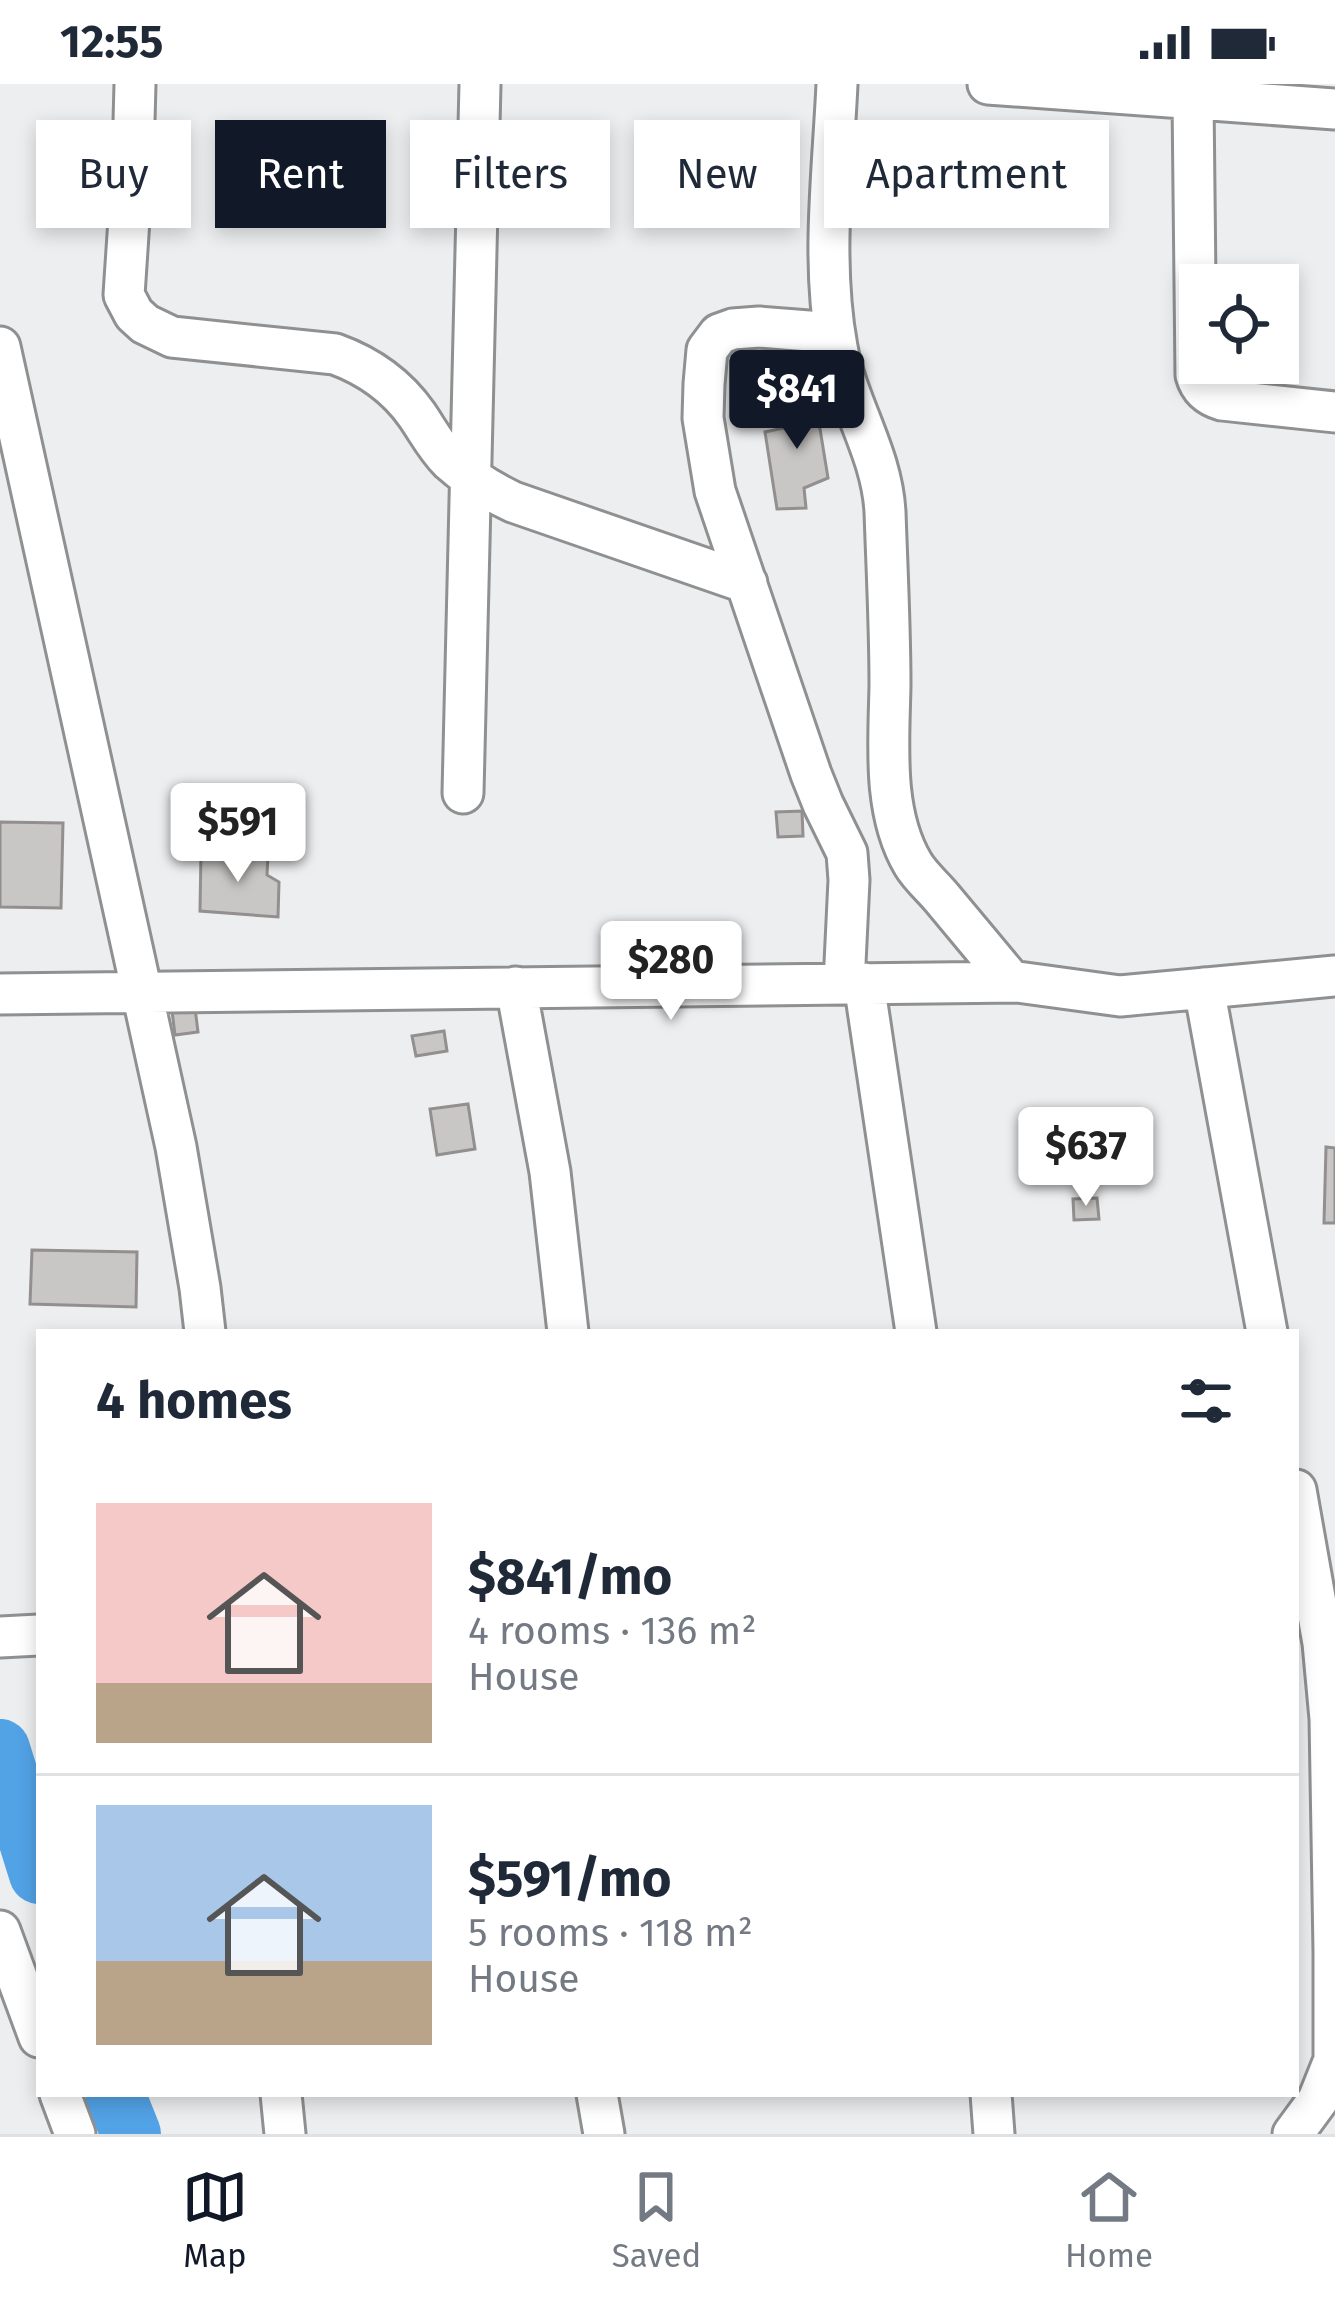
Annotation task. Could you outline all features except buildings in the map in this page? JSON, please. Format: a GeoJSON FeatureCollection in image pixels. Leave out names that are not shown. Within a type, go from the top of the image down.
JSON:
{"type":"FeatureCollection","features":[{"type":"Feature","properties":{"kind":"street"},"geometry":{"type":"LineString","coordinates":[[135,84],[124,295],[134,314],[158,333],[172,337],[353,361],[402,396],[449,460],[513,502],[746,583]]}},
{"type":"Feature","properties":{"kind":"street"},"geometry":{"type":"LineString","coordinates":[[463,793],[479,84]]}},
{"type":"Feature","properties":{"kind":"street"},"geometry":{"type":"LineString","coordinates":[[837,84],[829,276],[834,333],[849,392],[874,452],[885,511],[887,759],[900,830],[912,863],[1012,982]]}},
{"type":"Feature","properties":{"kind":"street"},"geometry":{"type":"LineString","coordinates":[[988,84],[1335,109]]}},
{"type":"Feature","properties":{"kind":"street"},"geometry":{"type":"LineString","coordinates":[[1193,99],[1198,384],[1222,400],[1335,412]]}},
{"type":"Feature","properties":{"kind":"street"},"geometry":{"type":"LineString","coordinates":[[834,333],[759,327],[719,334],[707,350],[703,418],[715,491],[823,804],[847,853],[854,984],[915,1329]]}},
{"type":"Feature","properties":{"kind":"street"},"geometry":{"type":"LineString","coordinates":[[0,347],[176,1148],[205,1329]]}},
{"type":"Feature","properties":{"kind":"street"},"geometry":{"type":"LineString","coordinates":[[0,994],[1012,982],[1120,996],[1335,976]]}},
{"type":"Feature","properties":{"kind":"street"},"geometry":{"type":"LineString","coordinates":[[516,987],[550,1172],[568,1329]]}},
{"type":"Feature","properties":{"kind":"street"},"geometry":{"type":"LineString","coordinates":[[1204,988],[1266,1329]]}},
{"type":"Feature","properties":{"kind":"street"},"geometry":{"type":"LineString","coordinates":[[1294,2134],[1318,2100],[1334,2060],[1330,1719],[1299,1509]]}},
{"type":"Feature","properties":{"kind":"street"},"geometry":{"type":"LineString","coordinates":[[0,1636],[36,1635]]}},
{"type":"Feature","properties":{"kind":"street"},"geometry":{"type":"LineString","coordinates":[[0,1931],[36,2029]]}},
{"type":"Feature","properties":{"kind":"street"},"geometry":{"type":"LineString","coordinates":[[61,2097],[75,2134]]}},
{"type":"Feature","properties":{"kind":"street"},"geometry":{"type":"LineString","coordinates":[[281,2097],[285,2134]]}},
{"type":"Feature","properties":{"kind":"street"},"geometry":{"type":"LineString","coordinates":[[598,2097],[604,2134]]}},
{"type":"Feature","properties":{"kind":"street"},"geometry":{"type":"LineString","coordinates":[[992,2097],[994,2134]]}},
{"type":"Feature","properties":{"kind":"waterway"},"geometry":{"type":"LineString","coordinates":[[0,1749],[36,1864]]}},
{"type":"Feature","properties":{"kind":"waterway"},"geometry":{"type":"LineString","coordinates":[[116,2097],[131,2134]]}}]}
